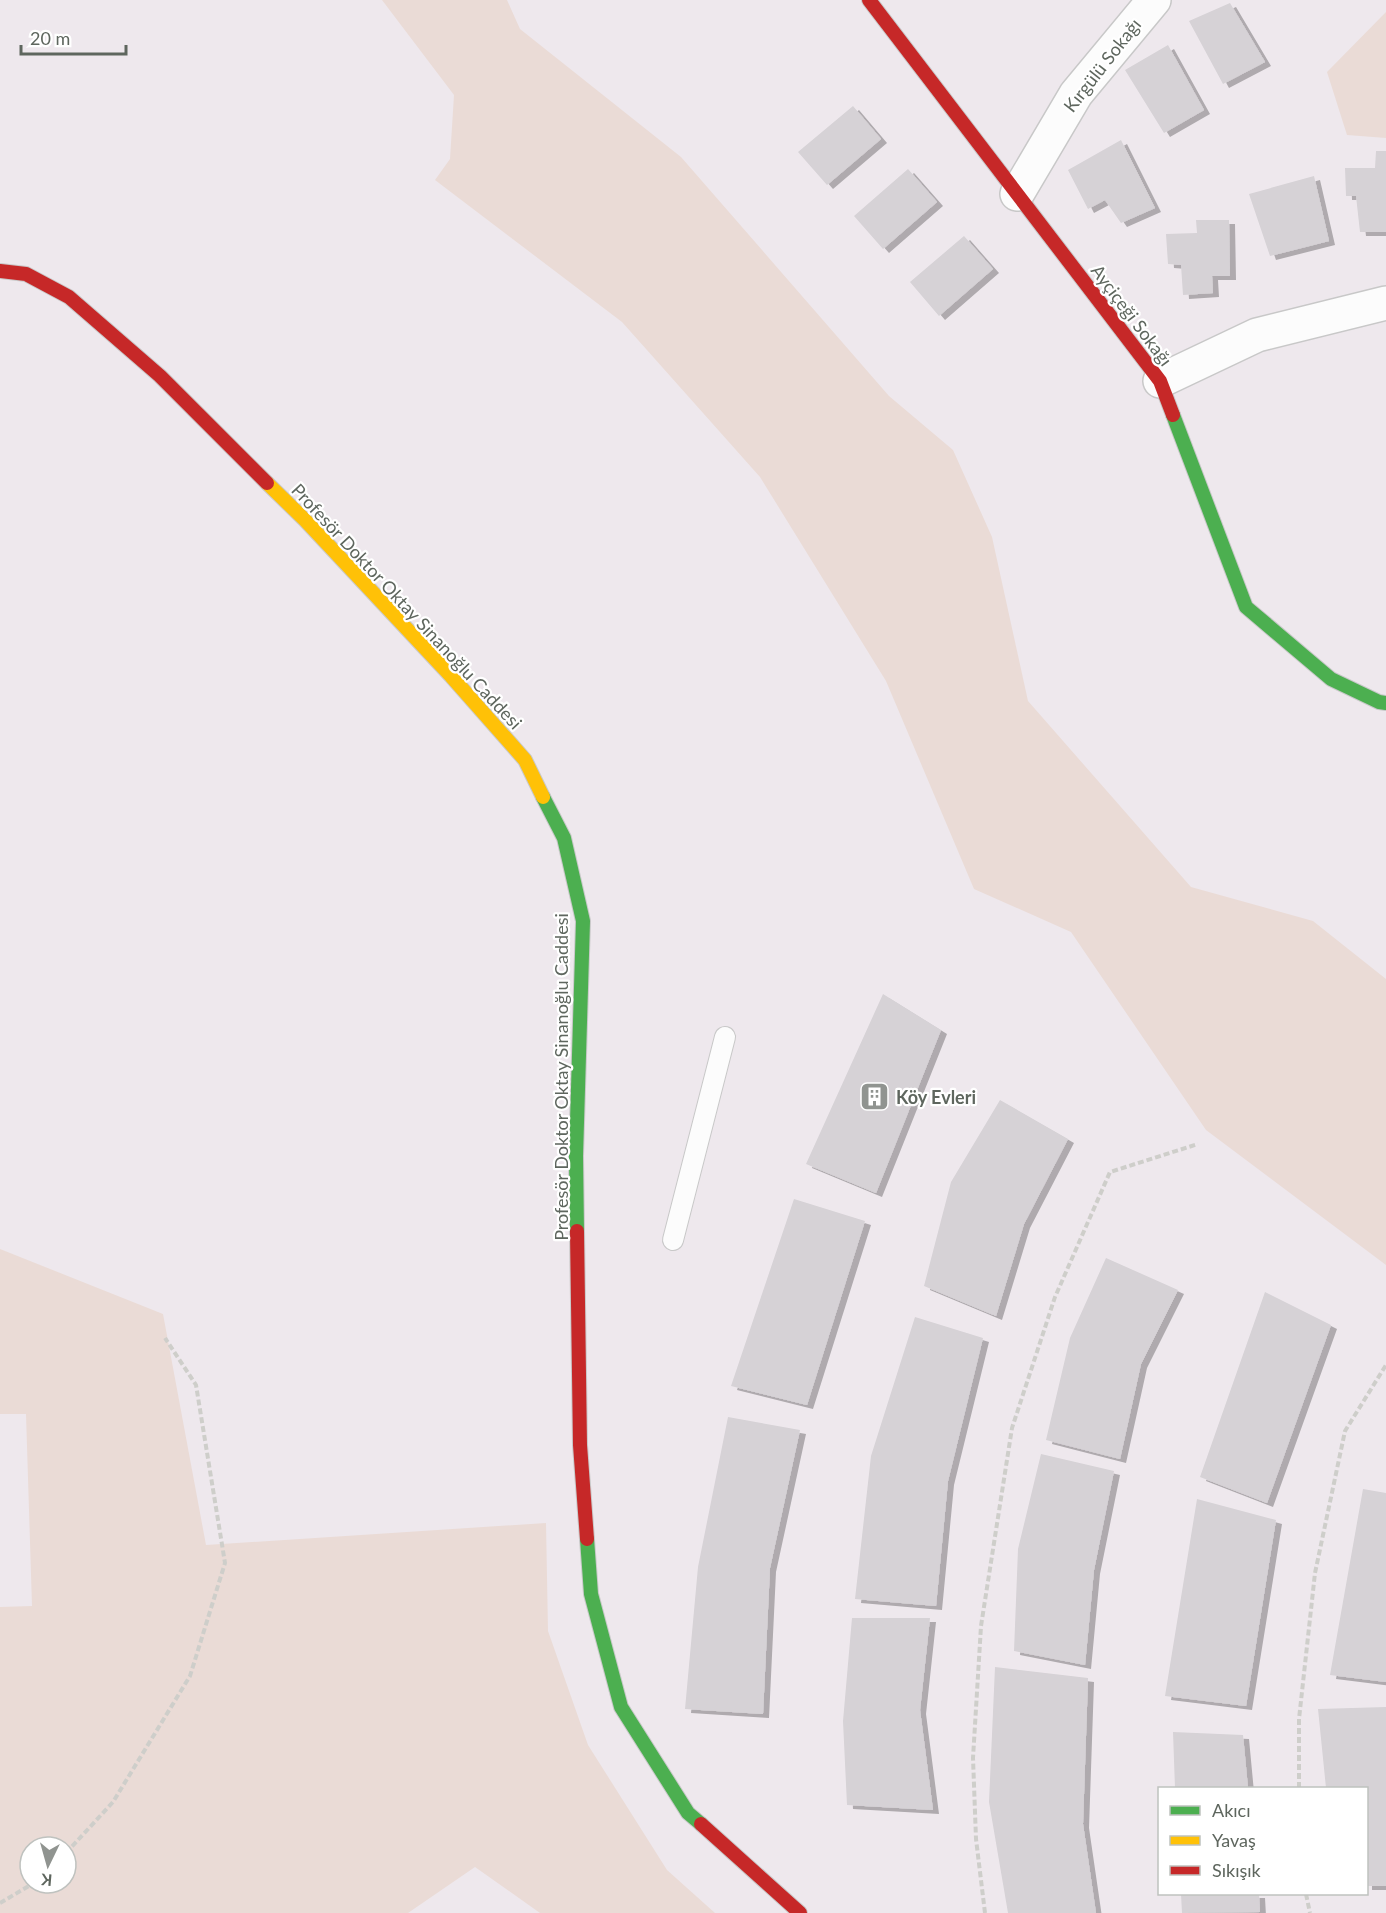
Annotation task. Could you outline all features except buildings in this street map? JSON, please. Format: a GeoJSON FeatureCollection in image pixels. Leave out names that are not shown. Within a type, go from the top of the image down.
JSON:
{"type":"FeatureCollection","features":[{"type":"Feature","properties":{"kind":"street","name":"Ayçiçeği Sokağı"},"geometry":{"type":"LineString","coordinates":[[869,0],[1160,381],[1246,607],[1331,679],[1386,703]]}},
{"type":"Feature","properties":{"kind":"street","name":"Kırgülü Sokağı"},"geometry":{"type":"LineString","coordinates":[[1017,194],[1076,93],[1154,0]]}},
{"type":"Feature","properties":{"kind":"street","name":"Profesör Doktor Oktay Sinanoğlu Caddesi"},"geometry":{"type":"LineString","coordinates":[[0,271],[26,274],[69,297],[160,376],[305,520],[451,676],[525,760],[564,838],[583,921],[576,1156],[580,1445],[591,1594],[621,1707],[688,1813],[800,1913]]}},
{"type":"Feature","properties":{"kind":"street"},"geometry":{"type":"LineString","coordinates":[[1160,381],[1257,335],[1386,303]]}},
{"type":"Feature","properties":{"kind":"lane"},"geometry":{"type":"LineString","coordinates":[[673,1240],[725,1037]]}},
{"type":"Feature","properties":{"kind":"path"},"geometry":{"type":"LineString","coordinates":[[985,1913],[976,1839],[974,1746],[981,1626],[1012,1428],[1055,1297],[1110,1172],[1198,1144]]}},
{"type":"Feature","properties":{"kind":"path"},"geometry":{"type":"LineString","coordinates":[[78,1840],[113,1802],[190,1676],[225,1563],[196,1385],[165,1338]]}},
{"type":"Feature","properties":{"kind":"path"},"geometry":{"type":"LineString","coordinates":[[1299,1787],[1299,1719],[1315,1573],[1345,1431],[1386,1365]]}},
{"type":"Feature","properties":{"kind":"path"},"geometry":{"type":"LineString","coordinates":[[0,1903],[18,1892]]}},
{"type":"Feature","properties":{"kind":"path"},"geometry":{"type":"LineString","coordinates":[[1306,1895],[1310,1913]]}},
{"type":"Feature","properties":{"kind":"shaded area"},"geometry":{"type":"Polygon","coordinates":[[[382,0],[507,0],[520,29],[681,157],[889,396],[953,450],[992,537],[1028,701],[1191,887],[1313,921],[1386,979],[1386,1265],[1206,1130],[1071,932],[974,889],[886,681],[760,477],[622,322],[435,180],[450,159],[454,95],[382,0]]]}},
{"type":"Feature","properties":{"kind":"shaded area"},"geometry":{"type":"Polygon","coordinates":[[[1386,12],[1386,138],[1347,135],[1327,72],[1386,12]]]}},
{"type":"Feature","properties":{"kind":"shaded area"},"geometry":{"type":"Polygon","coordinates":[[[0,1249],[163,1314],[206,1545],[546,1523],[548,1631],[588,1745],[667,1870],[715,1913],[540,1913],[475,1867],[408,1913],[0,1913],[0,1607],[32,1606],[26,1414],[0,1414],[0,1249]]]}},
{"type":"Feature","properties":{"kind":"traffic: fast"},"geometry":{"type":"LineString","coordinates":[[1173,415],[1246,607],[1331,679],[1379,702],[1386,703]]}},
{"type":"Feature","properties":{"kind":"traffic: fast"},"geometry":{"type":"LineString","coordinates":[[543,797],[564,838],[583,921],[576,1156],[577,1231]]}},
{"type":"Feature","properties":{"kind":"traffic: fast"},"geometry":{"type":"LineString","coordinates":[[587,1539],[591,1594],[621,1707],[688,1813],[701,1824]]}},
{"type":"Feature","properties":{"kind":"traffic: slow"},"geometry":{"type":"LineString","coordinates":[[267,483],[305,520],[451,676],[525,760],[543,797]]}},
{"type":"Feature","properties":{"kind":"traffic: jam"},"geometry":{"type":"LineString","coordinates":[[869,0],[1160,381],[1173,415]]}},
{"type":"Feature","properties":{"kind":"traffic: jam"},"geometry":{"type":"LineString","coordinates":[[0,271],[26,274],[69,297],[160,376],[267,483]]}},
{"type":"Feature","properties":{"kind":"traffic: jam"},"geometry":{"type":"LineString","coordinates":[[577,1231],[580,1445],[587,1539]]}},
{"type":"Feature","properties":{"kind":"traffic: jam"},"geometry":{"type":"LineString","coordinates":[[701,1824],[800,1913]]}},
{"type":"Feature","properties":{"kind":"place","name":"Köy Evleri"},"geometry":{"type":"Point","coordinates":[875,1097]}}]}
